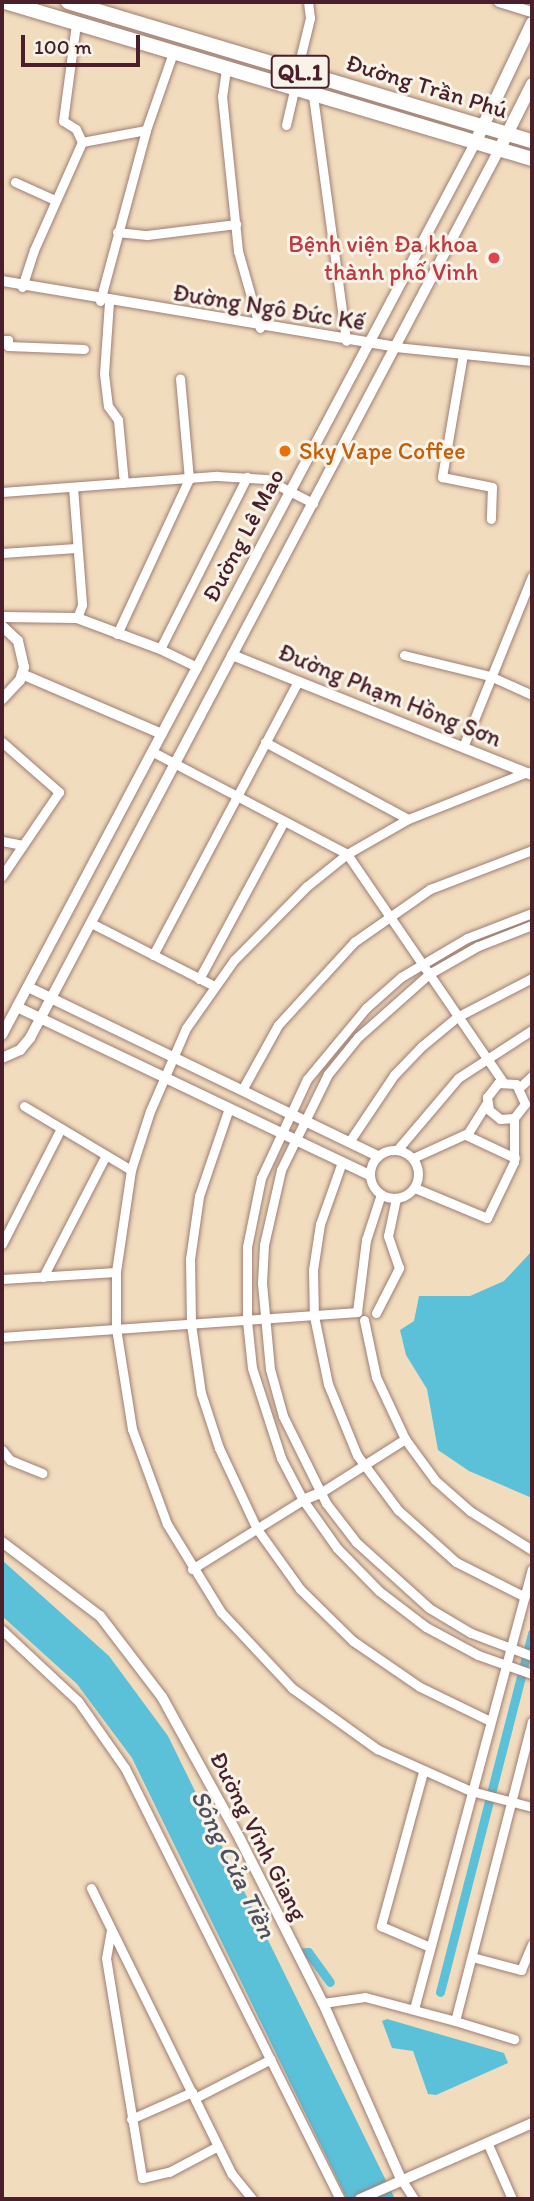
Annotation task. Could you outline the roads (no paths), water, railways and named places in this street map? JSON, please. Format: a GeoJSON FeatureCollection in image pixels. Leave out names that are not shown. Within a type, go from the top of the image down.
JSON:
{"type":"FeatureCollection","features":[{"type":"Feature","properties":{"kind":"main road","name":"Đường Trần Phú"},"geometry":{"type":"LineString","coordinates":[[5,2],[313,96],[532,159]]}},
{"type":"Feature","properties":{"kind":"main road","name":"Đường Trần Phú"},"geometry":{"type":"LineString","coordinates":[[74,4],[532,141]]}},
{"type":"Feature","properties":{"kind":"main road"},"geometry":{"type":"LineString","coordinates":[[74,4],[76,24]]}},
{"type":"Feature","properties":{"kind":"main road","name":"Đường Lê Mao"},"geometry":{"type":"LineString","coordinates":[[475,143],[532,23]]}},
{"type":"Feature","properties":{"kind":"main road"},"geometry":{"type":"LineString","coordinates":[[196,60],[201,42]]}},
{"type":"Feature","properties":{"kind":"main road","name":"Đường Lê Mao"},"geometry":{"type":"LineString","coordinates":[[499,150],[532,84]]}},
{"type":"Feature","properties":{"kind":"street"},"geometry":{"type":"LineString","coordinates":[[297,71],[310,18],[308,2]]}},
{"type":"Feature","properties":{"kind":"street"},"geometry":{"type":"LineString","coordinates":[[499,2],[532,12]]}},
{"type":"Feature","properties":{"kind":"street"},"geometry":{"type":"LineString","coordinates":[[22,287],[55,200],[82,142],[76,129],[63,121],[76,24]]}},
{"type":"Feature","properties":{"kind":"street"},"geometry":{"type":"LineString","coordinates":[[124,483],[118,420],[108,406],[104,374],[105,302],[117,232],[145,130],[173,53]]}},
{"type":"Feature","properties":{"kind":"street"},"geometry":{"type":"LineString","coordinates":[[226,69],[222,96],[239,256],[260,327]]}},
{"type":"Feature","properties":{"kind":"street"},"geometry":{"type":"LineString","coordinates":[[286,125],[294,90]]}},
{"type":"Feature","properties":{"kind":"street"},"geometry":{"type":"LineString","coordinates":[[313,96],[345,341]]}},
{"type":"Feature","properties":{"kind":"street"},"geometry":{"type":"LineString","coordinates":[[82,142],[145,130]]}},
{"type":"Feature","properties":{"kind":"street","name":"Đường Lê Mao"},"geometry":{"type":"LineString","coordinates":[[4,1031],[475,143]]}},
{"type":"Feature","properties":{"kind":"street","name":"Đường Lê Mao"},"geometry":{"type":"LineString","coordinates":[[2,1058],[20,1050],[41,1018],[499,150]]}},
{"type":"Feature","properties":{"kind":"street"},"geometry":{"type":"LineString","coordinates":[[15,182],[55,200]]}},
{"type":"Feature","properties":{"kind":"street"},"geometry":{"type":"LineString","coordinates":[[117,232],[147,235],[236,224]]}},
{"type":"Feature","properties":{"kind":"street","name":"Đường Ngô Đức Kế"},"geometry":{"type":"LineString","coordinates":[[2,281],[105,302],[345,341],[532,362]]}},
{"type":"Feature","properties":{"kind":"street"},"geometry":{"type":"LineString","coordinates":[[2,340],[8,340],[8,346],[84,349]]}},
{"type":"Feature","properties":{"kind":"street"},"geometry":{"type":"LineString","coordinates":[[463,354],[442,477],[492,486],[491,519]]}},
{"type":"Feature","properties":{"kind":"street"},"geometry":{"type":"LineString","coordinates":[[117,634],[189,479],[180,378]]}},
{"type":"Feature","properties":{"kind":"street"},"geometry":{"type":"LineString","coordinates":[[160,649],[247,477]]}},
{"type":"Feature","properties":{"kind":"street"},"geometry":{"type":"LineString","coordinates":[[2,492],[247,477],[266,479],[313,503]]}},
{"type":"Feature","properties":{"kind":"street"},"geometry":{"type":"LineString","coordinates":[[73,487],[82,606],[77,618]]}},
{"type":"Feature","properties":{"kind":"street"},"geometry":{"type":"LineString","coordinates":[[2,552],[76,548]]}},
{"type":"Feature","properties":{"kind":"street"},"geometry":{"type":"LineString","coordinates":[[463,747],[532,576]]}},
{"type":"Feature","properties":{"kind":"street"},"geometry":{"type":"LineString","coordinates":[[2,617],[77,618],[160,649],[197,667]]}},
{"type":"Feature","properties":{"kind":"street"},"geometry":{"type":"LineString","coordinates":[[2,626],[18,640],[23,653],[22,674],[2,699]]}},
{"type":"Feature","properties":{"kind":"street","name":"Đường Phạm Hồng Sơn"},"geometry":{"type":"LineString","coordinates":[[232,655],[529,774]]}},
{"type":"Feature","properties":{"kind":"street"},"geometry":{"type":"LineString","coordinates":[[404,655],[490,676],[532,695]]}},
{"type":"Feature","properties":{"kind":"street"},"geometry":{"type":"LineString","coordinates":[[22,674],[162,734]]}},
{"type":"Feature","properties":{"kind":"street"},"geometry":{"type":"LineString","coordinates":[[153,955],[298,681]]}},
{"type":"Feature","properties":{"kind":"street"},"geometry":{"type":"LineString","coordinates":[[265,742],[408,818]]}},
{"type":"Feature","properties":{"kind":"street"},"geometry":{"type":"LineString","coordinates":[[2,743],[59,792],[2,876]]}},
{"type":"Feature","properties":{"kind":"street"},"geometry":{"type":"LineString","coordinates":[[153,752],[347,854],[503,1082],[520,1087]]}},
{"type":"Feature","properties":{"kind":"street"},"geometry":{"type":"LineString","coordinates":[[529,774],[408,818],[347,854],[307,886],[214,986],[172,1056],[131,1170],[116,1272],[116,1328],[132,1429],[152,1489],[192,1569],[229,1622],[292,1688],[366,1742],[423,1772],[474,1792],[532,1807]]}},
{"type":"Feature","properties":{"kind":"street"},"geometry":{"type":"LineString","coordinates":[[199,979],[284,821]]}},
{"type":"Feature","properties":{"kind":"street"},"geometry":{"type":"LineString","coordinates":[[2,841],[23,845]]}},
{"type":"Feature","properties":{"kind":"street"},"geometry":{"type":"LineString","coordinates":[[242,1090],[278,1025],[354,942],[388,915],[472,870],[532,850]]}},
{"type":"Feature","properties":{"kind":"street"},"geometry":{"type":"LineString","coordinates":[[532,913],[467,938],[421,963],[366,1008],[329,1050],[290,1113],[261,1178],[247,1247],[247,1321],[264,1414],[303,1500],[357,1570],[406,1613],[452,1642],[509,1668],[532,1674]]}},
{"type":"Feature","properties":{"kind":"street"},"geometry":{"type":"LineString","coordinates":[[91,923],[214,986]]}},
{"type":"Feature","properties":{"kind":"street"},"geometry":{"type":"LineString","coordinates":[[532,925],[478,946],[429,974],[358,1037],[328,1074],[293,1138],[266,1232],[263,1321],[283,1416],[320,1493],[356,1542],[416,1597],[471,1633],[532,1656]]}},
{"type":"Feature","properties":{"kind":"street"},"geometry":{"type":"LineString","coordinates":[[349,1142],[394,1074],[457,1017],[532,978]]}},
{"type":"Feature","properties":{"kind":"street"},"geometry":{"type":"LineString","coordinates":[[28,987],[378,1156],[397,1150],[437,1097],[485,1057],[532,1030]]}},
{"type":"Feature","properties":{"kind":"street"},"geometry":{"type":"LineString","coordinates":[[17,1007],[370,1175],[382,1194],[396,1198],[415,1188],[419,1172],[413,1158],[397,1150]]}},
{"type":"Feature","properties":{"kind":"street"},"geometry":{"type":"LineString","coordinates":[[520,1087],[532,1076]]}},
{"type":"Feature","properties":{"kind":"street"},"geometry":{"type":"LineString","coordinates":[[413,1158],[466,1135],[487,1102],[491,1089],[503,1082]]}},
{"type":"Feature","properties":{"kind":"street"},"geometry":{"type":"LineString","coordinates":[[415,1188],[487,1218],[515,1158],[514,1118],[525,1104],[520,1087]]}},
{"type":"Feature","properties":{"kind":"street"},"geometry":{"type":"LineString","coordinates":[[487,1102],[496,1117],[514,1118]]}},
{"type":"Feature","properties":{"kind":"street"},"geometry":{"type":"LineString","coordinates":[[24,1106],[131,1170]]}},
{"type":"Feature","properties":{"kind":"street"},"geometry":{"type":"LineString","coordinates":[[229,1108],[208,1164],[194,1227],[191,1324],[201,1394],[219,1448],[257,1529],[300,1589],[354,1642],[420,1687],[490,1721]]}},
{"type":"Feature","properties":{"kind":"street"},"geometry":{"type":"LineString","coordinates":[[2,1244],[61,1128]]}},
{"type":"Feature","properties":{"kind":"street"},"geometry":{"type":"LineString","coordinates":[[466,1135],[515,1158]]}},
{"type":"Feature","properties":{"kind":"street"},"geometry":{"type":"LineString","coordinates":[[43,1277],[106,1155]]}},
{"type":"Feature","properties":{"kind":"street"},"geometry":{"type":"LineString","coordinates":[[370,1175],[378,1156]]}},
{"type":"Feature","properties":{"kind":"street"},"geometry":{"type":"LineString","coordinates":[[342,1162],[326,1201],[315,1246],[314,1316],[328,1384],[365,1465],[398,1510],[456,1562],[525,1597]]}},
{"type":"Feature","properties":{"kind":"street"},"geometry":{"type":"LineString","coordinates":[[2,1337],[263,1321],[360,1310],[366,1240],[382,1194]]}},
{"type":"Feature","properties":{"kind":"street"},"geometry":{"type":"LineString","coordinates":[[376,1313],[399,1268],[388,1236],[396,1198]]}},
{"type":"Feature","properties":{"kind":"street"},"geometry":{"type":"LineString","coordinates":[[2,1279],[116,1272]]}},
{"type":"Feature","properties":{"kind":"street"},"geometry":{"type":"LineString","coordinates":[[364,1320],[376,1377],[405,1439],[435,1480],[470,1511],[532,1550]]}},
{"type":"Feature","properties":{"kind":"street"},"geometry":{"type":"LineString","coordinates":[[192,1569],[405,1439]]}},
{"type":"Feature","properties":{"kind":"street"},"geometry":{"type":"LineString","coordinates":[[2,1450],[10,1460],[43,1473]]}},
{"type":"Feature","properties":{"kind":"street"},"geometry":{"type":"LineString","coordinates":[[2,1469],[10,1460]]}},
{"type":"Feature","properties":{"kind":"street","name":"Đường Vĩnh Giang"},"geometry":{"type":"LineString","coordinates":[[2,1542],[100,1616],[162,1697],[240,1839],[323,2003],[397,2181],[414,2199]]}},
{"type":"Feature","properties":{"kind":"street"},"geometry":{"type":"LineString","coordinates":[[414,2010],[474,1792],[490,1721],[514,1650],[532,1570]]}},
{"type":"Feature","properties":{"kind":"street"},"geometry":{"type":"LineString","coordinates":[[406,1613],[416,1597]]}},
{"type":"Feature","properties":{"kind":"street"},"geometry":{"type":"LineString","coordinates":[[2,1630],[78,1701],[125,1768],[340,2199]]}},
{"type":"Feature","properties":{"kind":"street"},"geometry":{"type":"LineString","coordinates":[[455,2021],[507,1801],[531,1735],[532,1722]]}},
{"type":"Feature","properties":{"kind":"street"},"geometry":{"type":"LineString","coordinates":[[423,1772],[381,1926],[430,1947]]}},
{"type":"Feature","properties":{"kind":"street"},"geometry":{"type":"LineString","coordinates":[[91,1888],[232,2174],[253,2199]]}},
{"type":"Feature","properties":{"kind":"street"},"geometry":{"type":"LineString","coordinates":[[111,1930],[106,1958],[139,2170],[145,2179],[218,2146]]}},
{"type":"Feature","properties":{"kind":"street"},"geometry":{"type":"LineString","coordinates":[[472,1957],[518,1970],[529,1967],[532,1944]]}},
{"type":"Feature","properties":{"kind":"street"},"geometry":{"type":"LineString","coordinates":[[323,2003],[357,1996],[514,2039]]}},
{"type":"Feature","properties":{"kind":"street"},"geometry":{"type":"LineString","coordinates":[[131,2119],[193,2095],[271,2059]]}},
{"type":"Feature","properties":{"kind":"street"},"geometry":{"type":"LineString","coordinates":[[360,2199],[532,2123]]}},
{"type":"Feature","properties":{"kind":"street"},"geometry":{"type":"LineString","coordinates":[[487,2142],[512,2199]]}},
{"type":"Feature","properties":{"kind":"water"},"geometry":{"type":"Polygon","coordinates":[[[532,1251],[532,1498],[469,1471],[438,1450],[427,1389],[406,1355],[400,1330],[414,1321],[419,1296],[470,1296],[504,1281],[532,1251]]]}},
{"type":"Feature","properties":{"kind":"water"},"geometry":{"type":"Polygon","coordinates":[[[2,1560],[109,1656],[168,1736],[395,2199],[347,2199],[132,1758],[77,1684],[2,1616],[2,1560]]]}},
{"type":"Feature","properties":{"kind":"water"},"geometry":{"type":"Polygon","coordinates":[[[387,2019],[504,2053],[508,2063],[436,2095],[428,2094],[413,2051],[392,2048],[382,2021],[387,2019]]]}},
{"type":"Feature","properties":{"kind":"waterway"},"geometry":{"type":"LineString","coordinates":[[440,1992],[532,1633]]}},
{"type":"Feature","properties":{"kind":"waterway"},"geometry":{"type":"LineString","coordinates":[[298,1953],[308,1952],[330,1982]]}},
{"type":"Feature","properties":{"kind":"place","name":"Bệnh viện Đa khoa thành phố Vinh"},"geometry":{"type":"Point","coordinates":[494,258]}},
{"type":"Feature","properties":{"kind":"place","name":"Sky Vape Coffee"},"geometry":{"type":"Point","coordinates":[285,451]}},
{"type":"Feature","properties":{"kind":"water label","name":"Sông Cửa Tiền"},"geometry":{"type":"Point","coordinates":[233,1864]}}]}
